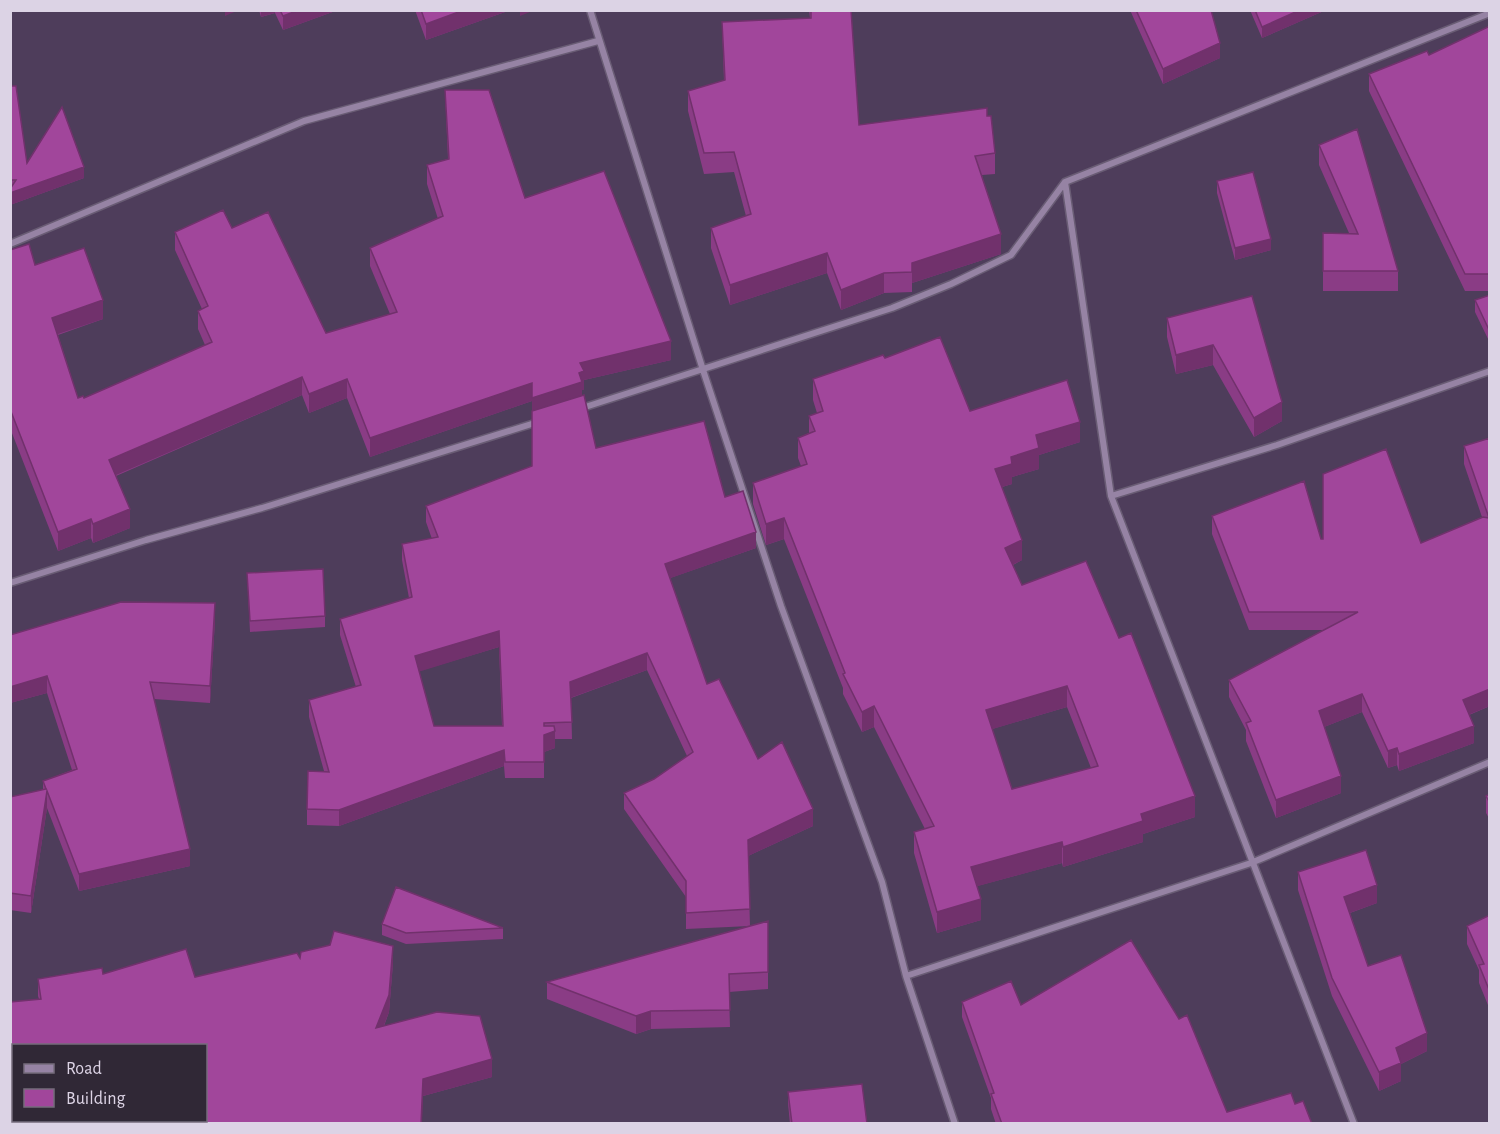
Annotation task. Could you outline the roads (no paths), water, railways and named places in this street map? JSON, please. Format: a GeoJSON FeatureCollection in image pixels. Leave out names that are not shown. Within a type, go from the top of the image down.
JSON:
{"type":"FeatureCollection","features":[{"type":"Feature","properties":{"kind":"street"},"geometry":{"type":"LineString","coordinates":[[590,10],[703,370],[781,606],[882,882],[906,976],[955,1124]]}},
{"type":"Feature","properties":{"kind":"street"},"geometry":{"type":"LineString","coordinates":[[570,411],[892,308],[951,284],[1011,255],[1065,182],[1490,13]]}},
{"type":"Feature","properties":{"kind":"street"},"geometry":{"type":"LineString","coordinates":[[10,244],[304,121],[598,41]]}},
{"type":"Feature","properties":{"kind":"street"},"geometry":{"type":"LineString","coordinates":[[1065,182],[1111,496],[1251,863],[1354,1124]]}},
{"type":"Feature","properties":{"kind":"street"},"geometry":{"type":"LineString","coordinates":[[1111,496],[1277,446],[1490,371]]}},
{"type":"Feature","properties":{"kind":"street"},"geometry":{"type":"LineString","coordinates":[[10,583],[146,540],[262,508],[548,418]]}},
{"type":"Feature","properties":{"kind":"street"},"geometry":{"type":"LineString","coordinates":[[906,976],[1251,863],[1490,762]]}}]}
